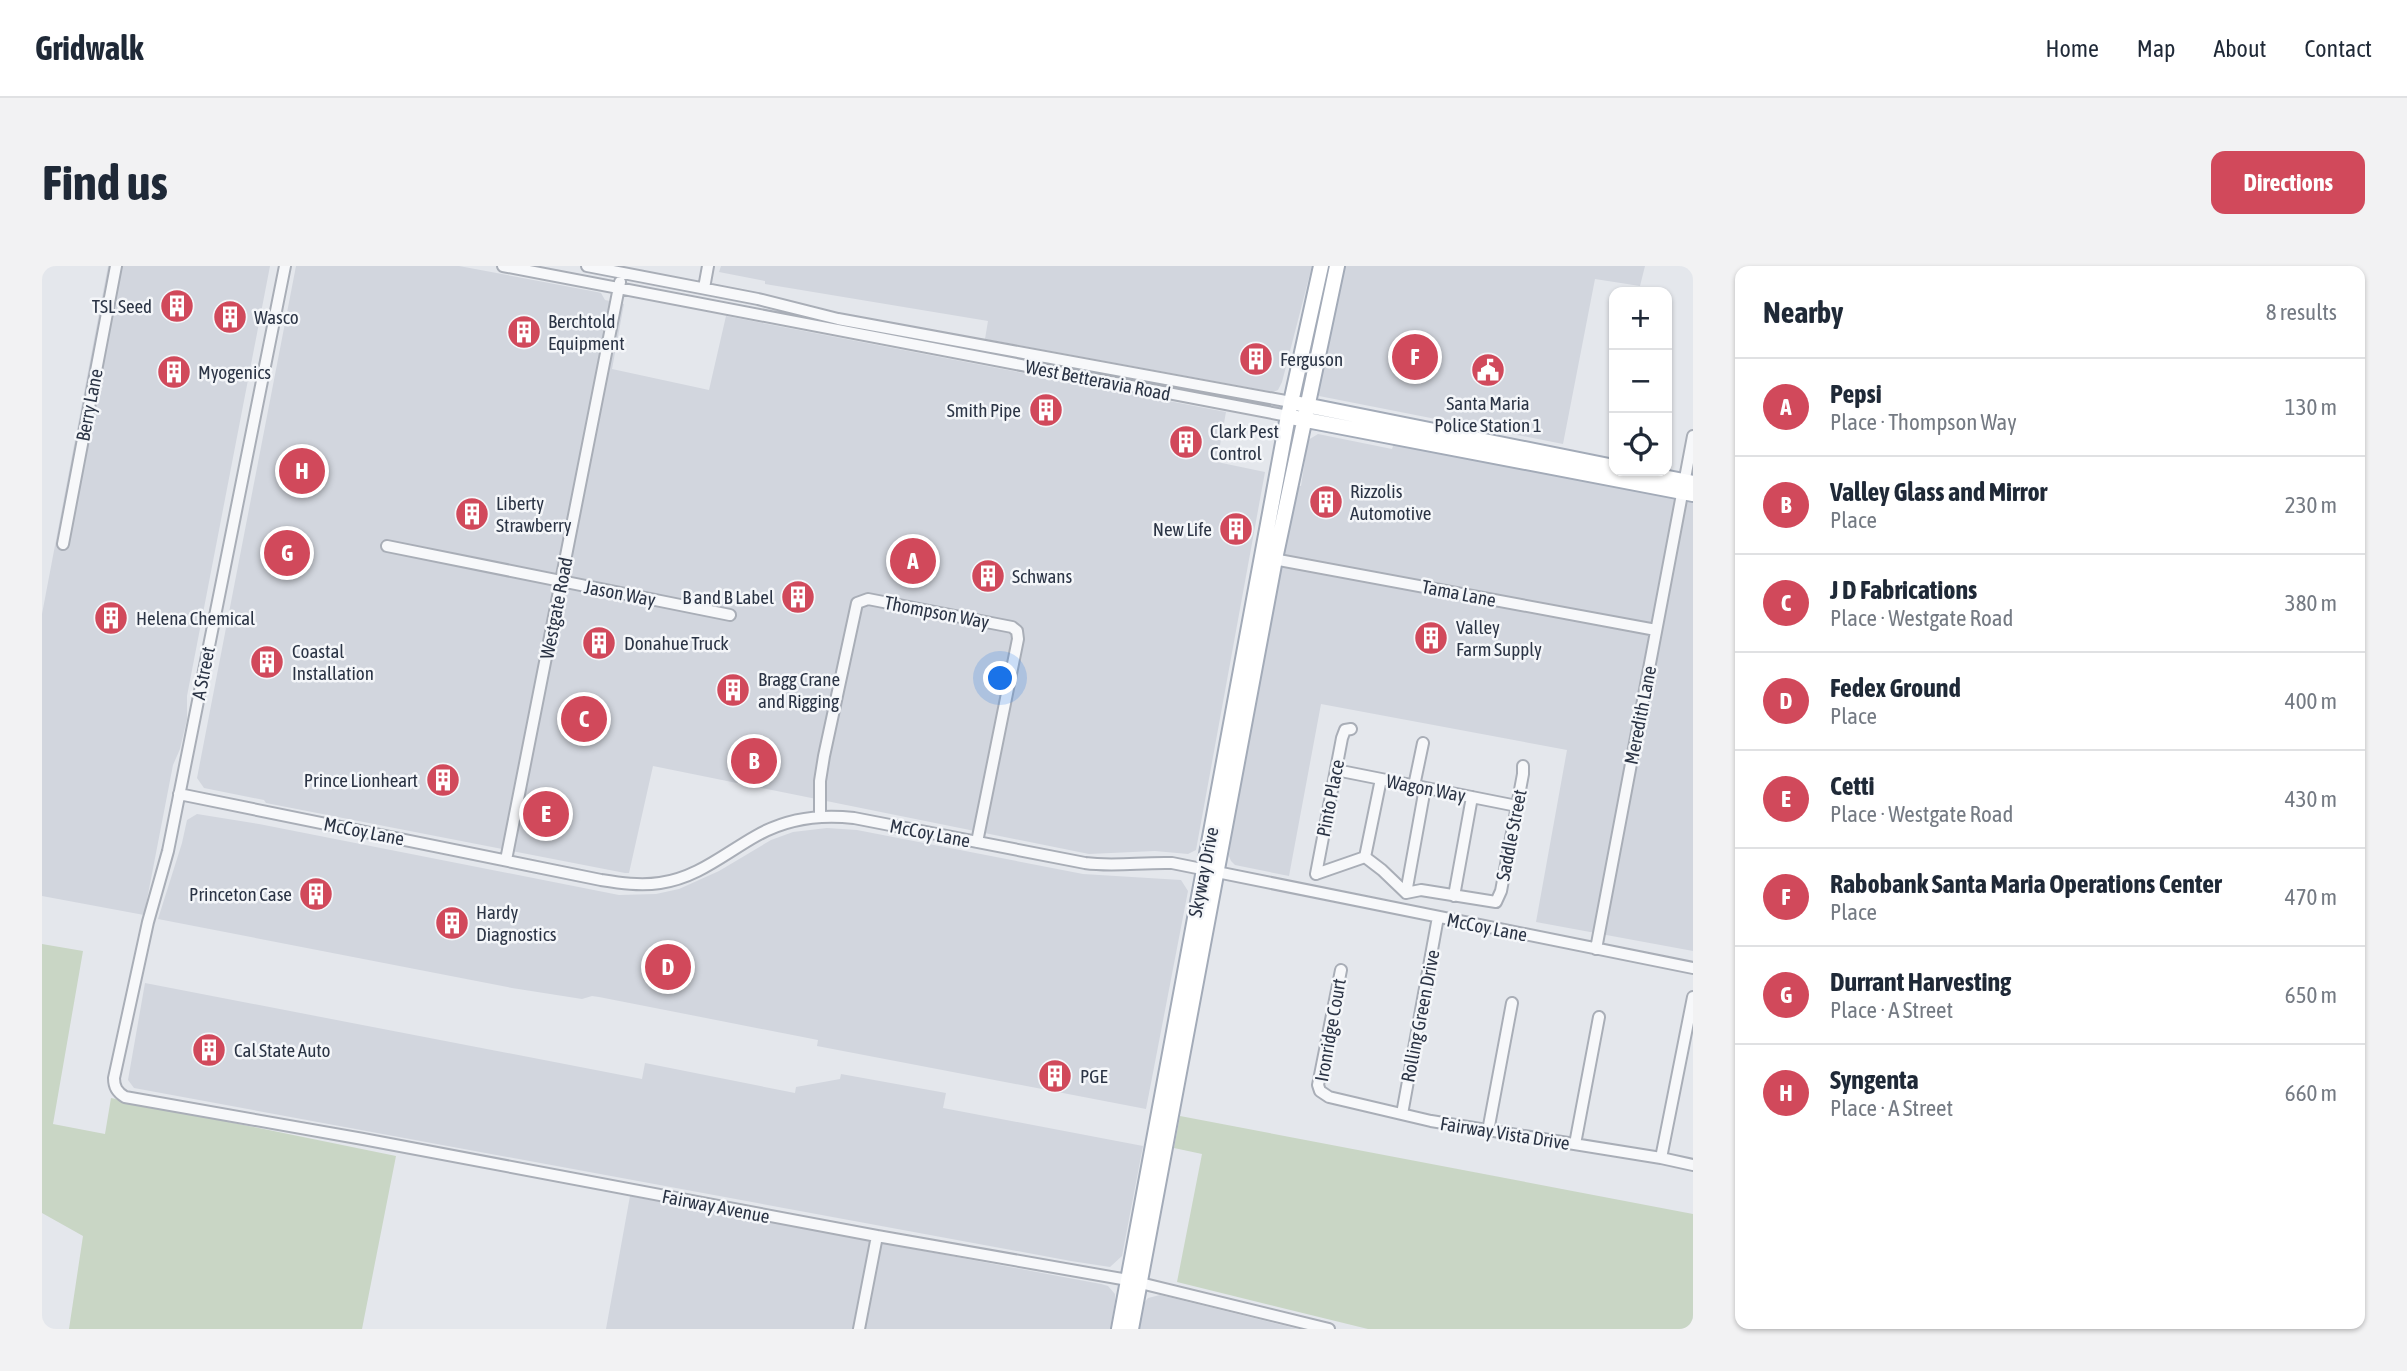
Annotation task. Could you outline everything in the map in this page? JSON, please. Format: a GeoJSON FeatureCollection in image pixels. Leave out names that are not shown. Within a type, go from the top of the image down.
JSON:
{"type":"FeatureCollection","features":[{"type":"Feature","properties":{"kind":"main road","name":"Skyway Drive"},"geometry":{"type":"LineString","coordinates":[[1131,1329],[1134,1282],[1268,558],[1289,409],[1321,266]]}},
{"type":"Feature","properties":{"kind":"main road","name":"Skyway Drive"},"geometry":{"type":"LineString","coordinates":[[1268,558],[1305,412],[1337,266]]}},
{"type":"Feature","properties":{"kind":"main road","name":"West Betteravia Road"},"geometry":{"type":"LineString","coordinates":[[1289,409],[1609,466]]}},
{"type":"Feature","properties":{"kind":"main road","name":"West Betteravia Road"},"geometry":{"type":"LineString","coordinates":[[1305,412],[1688,488]]}},
{"type":"Feature","properties":{"kind":"main road"},"geometry":{"type":"LineString","coordinates":[[1648,476],[1688,488]]}},
{"type":"Feature","properties":{"kind":"main road","name":"Skyway Drive"},"geometry":{"type":"LineString","coordinates":[[1119,1329],[1134,1282]]}},
{"type":"Feature","properties":{"kind":"street","name":"Berry Lane"},"geometry":{"type":"LineString","coordinates":[[63,544],[116,266]]}},
{"type":"Feature","properties":{"kind":"street","name":"A Street"},"geometry":{"type":"LineString","coordinates":[[114,1078],[148,922],[168,851],[285,266]]}},
{"type":"Feature","properties":{"kind":"street","name":"West Betteravia Road"},"geometry":{"type":"LineString","coordinates":[[503,266],[1289,409]]}},
{"type":"Feature","properties":{"kind":"street","name":"West Betteravia Road"},"geometry":{"type":"LineString","coordinates":[[587,266],[1289,409]]}},
{"type":"Feature","properties":{"kind":"street"},"geometry":{"type":"LineString","coordinates":[[704,288],[708,266]]}},
{"type":"Feature","properties":{"kind":"street","name":"Westgate Road"},"geometry":{"type":"LineString","coordinates":[[506,860],[621,272]]}},
{"type":"Feature","properties":{"kind":"street","name":"Meredith Lane"},"geometry":{"type":"LineString","coordinates":[[1596,949],[1656,630],[1688,488],[1693,436]]}},
{"type":"Feature","properties":{"kind":"street","name":"Jason Way"},"geometry":{"type":"LineString","coordinates":[[387,546],[730,615]]}},
{"type":"Feature","properties":{"kind":"street","name":"Tama Lane"},"geometry":{"type":"LineString","coordinates":[[1268,558],[1656,630]]}},
{"type":"Feature","properties":{"kind":"street","name":"Thompson Way"},"geometry":{"type":"LineString","coordinates":[[820,816],[820,781],[824,756],[858,603],[868,598],[1013,626],[1017,631],[1018,639],[977,842]]}},
{"type":"Feature","properties":{"kind":"street","name":"Pinto Place"},"geometry":{"type":"LineString","coordinates":[[1351,729],[1343,733],[1316,874],[1365,858]]}},
{"type":"Feature","properties":{"kind":"street"},"geometry":{"type":"LineString","coordinates":[[1406,893],[1423,743]]}},
{"type":"Feature","properties":{"kind":"street","name":"Saddle Street"},"geometry":{"type":"LineString","coordinates":[[1454,896],[1496,902],[1501,891],[1522,766]]}},
{"type":"Feature","properties":{"kind":"street","name":"Wagon Way"},"geometry":{"type":"LineString","coordinates":[[1336,770],[1517,806]]}},
{"type":"Feature","properties":{"kind":"street"},"geometry":{"type":"LineString","coordinates":[[1381,779],[1365,858],[1406,893]]}},
{"type":"Feature","properties":{"kind":"street","name":"McCoy Lane"},"geometry":{"type":"LineString","coordinates":[[179,794],[601,880],[637,884],[659,883],[697,872],[768,830],[790,821],[820,816],[854,818],[1107,866],[1151,862],[1210,871],[1693,968]]}},
{"type":"Feature","properties":{"kind":"street"},"geometry":{"type":"LineString","coordinates":[[1406,893],[1416,890],[1454,896],[1472,797]]}},
{"type":"Feature","properties":{"kind":"street","name":"Rolling Green Drive"},"geometry":{"type":"LineString","coordinates":[[1402,1114],[1438,917]]}},
{"type":"Feature","properties":{"kind":"street","name":"Ironridge Court"},"geometry":{"type":"LineString","coordinates":[[1320,1091],[1318,1085],[1341,970]]}},
{"type":"Feature","properties":{"kind":"street"},"geometry":{"type":"LineString","coordinates":[[1661,1158],[1693,997]]}},
{"type":"Feature","properties":{"kind":"street"},"geometry":{"type":"LineString","coordinates":[[1488,1131],[1512,1003]]}},
{"type":"Feature","properties":{"kind":"street"},"geometry":{"type":"LineString","coordinates":[[1576,1144],[1599,1017]]}},
{"type":"Feature","properties":{"kind":"street","name":"Fairway Avenue"},"geometry":{"type":"LineString","coordinates":[[114,1078],[114,1086],[125,1097],[1134,1282],[1329,1329]]}},
{"type":"Feature","properties":{"kind":"street","name":"Fairway Vista Drive"},"geometry":{"type":"LineString","coordinates":[[1320,1091],[1334,1100],[1402,1114],[1693,1165]]}},
{"type":"Feature","properties":{"kind":"street"},"geometry":{"type":"LineString","coordinates":[[859,1329],[877,1237]]}},
{"type":"Feature","properties":{"kind":"shaded area"},"geometry":{"type":"Polygon","coordinates":[[[108,266],[270,266],[187,696],[187,719],[173,765],[144,915],[42,896],[42,614],[108,266]]]}},
{"type":"Feature","properties":{"kind":"shaded area"},"geometry":{"type":"Polygon","coordinates":[[[296,266],[459,266],[601,293],[605,300],[624,304],[612,369],[709,390],[726,316],[1226,412],[1217,462],[1265,472],[1196,850],[1188,854],[1155,851],[1089,854],[653,766],[629,873],[625,873],[266,803],[264,800],[204,788],[197,778],[296,266]]]}},
{"type":"Feature","properties":{"kind":"shaded area"},"geometry":{"type":"Polygon","coordinates":[[[721,266],[1312,266],[1282,382],[1278,390],[1273,392],[985,339],[988,321],[765,284],[765,281],[719,272],[721,266]]]}},
{"type":"Feature","properties":{"kind":"shaded area"},"geometry":{"type":"Polygon","coordinates":[[[1343,266],[1645,266],[1640,286],[1595,279],[1563,444],[1319,396],[1316,391],[1343,266]]]}},
{"type":"Feature","properties":{"kind":"shaded area"},"geometry":{"type":"Polygon","coordinates":[[[1318,434],[1392,449],[1394,443],[1693,502],[1693,951],[1536,922],[1567,750],[1321,704],[1289,876],[1235,865],[1231,861],[1231,839],[1278,579],[1301,486],[1308,440],[1318,434]]]}},
{"type":"Feature","properties":{"kind":"shaded area"},"geometry":{"type":"Polygon","coordinates":[[[197,814],[619,895],[656,894],[679,889],[719,871],[771,840],[793,832],[827,828],[857,830],[1083,874],[1181,880],[1188,891],[1146,1109],[817,1046],[818,1040],[599,997],[582,999],[512,988],[158,919],[187,820],[197,814]]]}},
{"type":"Feature","properties":{"kind":"shaded area"},"geometry":{"type":"Polygon","coordinates":[[[145,983],[642,1079],[645,1063],[795,1093],[796,1087],[840,1079],[841,1074],[946,1093],[943,1108],[1143,1146],[1122,1256],[1110,1267],[1071,1261],[134,1088],[128,1080],[145,983]]]}},
{"type":"Feature","properties":{"kind":"shaded area"},"geometry":{"type":"Polygon","coordinates":[[[630,1196],[1101,1284],[1108,1286],[1115,1294],[1110,1329],[606,1329],[630,1196]]]}},
{"type":"Feature","properties":{"kind":"shaded area"},"geometry":{"type":"Polygon","coordinates":[[[1160,1295],[1298,1329],[1137,1329],[1144,1303],[1148,1298],[1160,1295]]]}},
{"type":"Feature","properties":{"kind":"green space"},"geometry":{"type":"Polygon","coordinates":[[[42,944],[83,951],[53,1124],[105,1134],[111,1098],[396,1156],[362,1329],[69,1329],[83,1236],[42,1213],[42,944]]]}},
{"type":"Feature","properties":{"kind":"green space"},"geometry":{"type":"Polygon","coordinates":[[[1180,1116],[1693,1214],[1693,1329],[1368,1329],[1177,1282],[1202,1154],[1174,1148],[1180,1116]]]}},
{"type":"Feature","properties":{"kind":"place","name":"TSL Seed"},"geometry":{"type":"Point","coordinates":[177,306]}},
{"type":"Feature","properties":{"kind":"place","name":"Wasco"},"geometry":{"type":"Point","coordinates":[230,317]}},
{"type":"Feature","properties":{"kind":"place","name":"Berchtold Equipment"},"geometry":{"type":"Point","coordinates":[524,332]}},
{"type":"Feature","properties":{"kind":"place","name":"Rabobank Santa Maria Operations Center"},"geometry":{"type":"Point","coordinates":[1415,357]}},
{"type":"Feature","properties":{"kind":"place","name":"Ferguson"},"geometry":{"type":"Point","coordinates":[1256,359]}},
{"type":"Feature","properties":{"kind":"place","name":"Santa Maria Police Station 1"},"geometry":{"type":"Point","coordinates":[1488,370]}},
{"type":"Feature","properties":{"kind":"place","name":"Myogenics"},"geometry":{"type":"Point","coordinates":[174,372]}},
{"type":"Feature","properties":{"kind":"place","name":"Smith Pipe"},"geometry":{"type":"Point","coordinates":[1046,410]}},
{"type":"Feature","properties":{"kind":"place","name":"Clark Pest Control"},"geometry":{"type":"Point","coordinates":[1186,442]}},
{"type":"Feature","properties":{"kind":"place","name":"Syngenta"},"geometry":{"type":"Point","coordinates":[302,471]}},
{"type":"Feature","properties":{"kind":"place","name":"Rizzolis Automotive"},"geometry":{"type":"Point","coordinates":[1326,502]}},
{"type":"Feature","properties":{"kind":"place","name":"Liberty Strawberry"},"geometry":{"type":"Point","coordinates":[472,514]}},
{"type":"Feature","properties":{"kind":"place","name":"New Life"},"geometry":{"type":"Point","coordinates":[1236,529]}},
{"type":"Feature","properties":{"kind":"place","name":"Durrant Harvesting"},"geometry":{"type":"Point","coordinates":[287,553]}},
{"type":"Feature","properties":{"kind":"place","name":"Pepsi"},"geometry":{"type":"Point","coordinates":[913,561]}},
{"type":"Feature","properties":{"kind":"place","name":"Schwans"},"geometry":{"type":"Point","coordinates":[988,576]}},
{"type":"Feature","properties":{"kind":"place","name":"B and B Label"},"geometry":{"type":"Point","coordinates":[798,597]}},
{"type":"Feature","properties":{"kind":"place","name":"Helena Chemical"},"geometry":{"type":"Point","coordinates":[111,618]}},
{"type":"Feature","properties":{"kind":"place","name":"Valley Farm Supply"},"geometry":{"type":"Point","coordinates":[1431,638]}},
{"type":"Feature","properties":{"kind":"place","name":"Donahue Truck"},"geometry":{"type":"Point","coordinates":[599,643]}},
{"type":"Feature","properties":{"kind":"place","name":"Coastal Installation"},"geometry":{"type":"Point","coordinates":[267,662]}},
{"type":"Feature","properties":{"kind":"place","name":"Bragg Crane and Rigging"},"geometry":{"type":"Point","coordinates":[733,690]}},
{"type":"Feature","properties":{"kind":"place","name":"J D Fabrications"},"geometry":{"type":"Point","coordinates":[584,719]}},
{"type":"Feature","properties":{"kind":"place","name":"Valley Glass and Mirror"},"geometry":{"type":"Point","coordinates":[754,761]}},
{"type":"Feature","properties":{"kind":"place","name":"Prince Lionheart"},"geometry":{"type":"Point","coordinates":[443,780]}},
{"type":"Feature","properties":{"kind":"place","name":"Cetti"},"geometry":{"type":"Point","coordinates":[546,814]}},
{"type":"Feature","properties":{"kind":"place","name":"Princeton Case"},"geometry":{"type":"Point","coordinates":[316,894]}},
{"type":"Feature","properties":{"kind":"place","name":"Hardy Diagnostics"},"geometry":{"type":"Point","coordinates":[452,923]}},
{"type":"Feature","properties":{"kind":"place","name":"Fedex Ground"},"geometry":{"type":"Point","coordinates":[668,967]}},
{"type":"Feature","properties":{"kind":"place","name":"Cal State Auto"},"geometry":{"type":"Point","coordinates":[209,1050]}},
{"type":"Feature","properties":{"kind":"place","name":"PGE"},"geometry":{"type":"Point","coordinates":[1055,1076]}}]}
